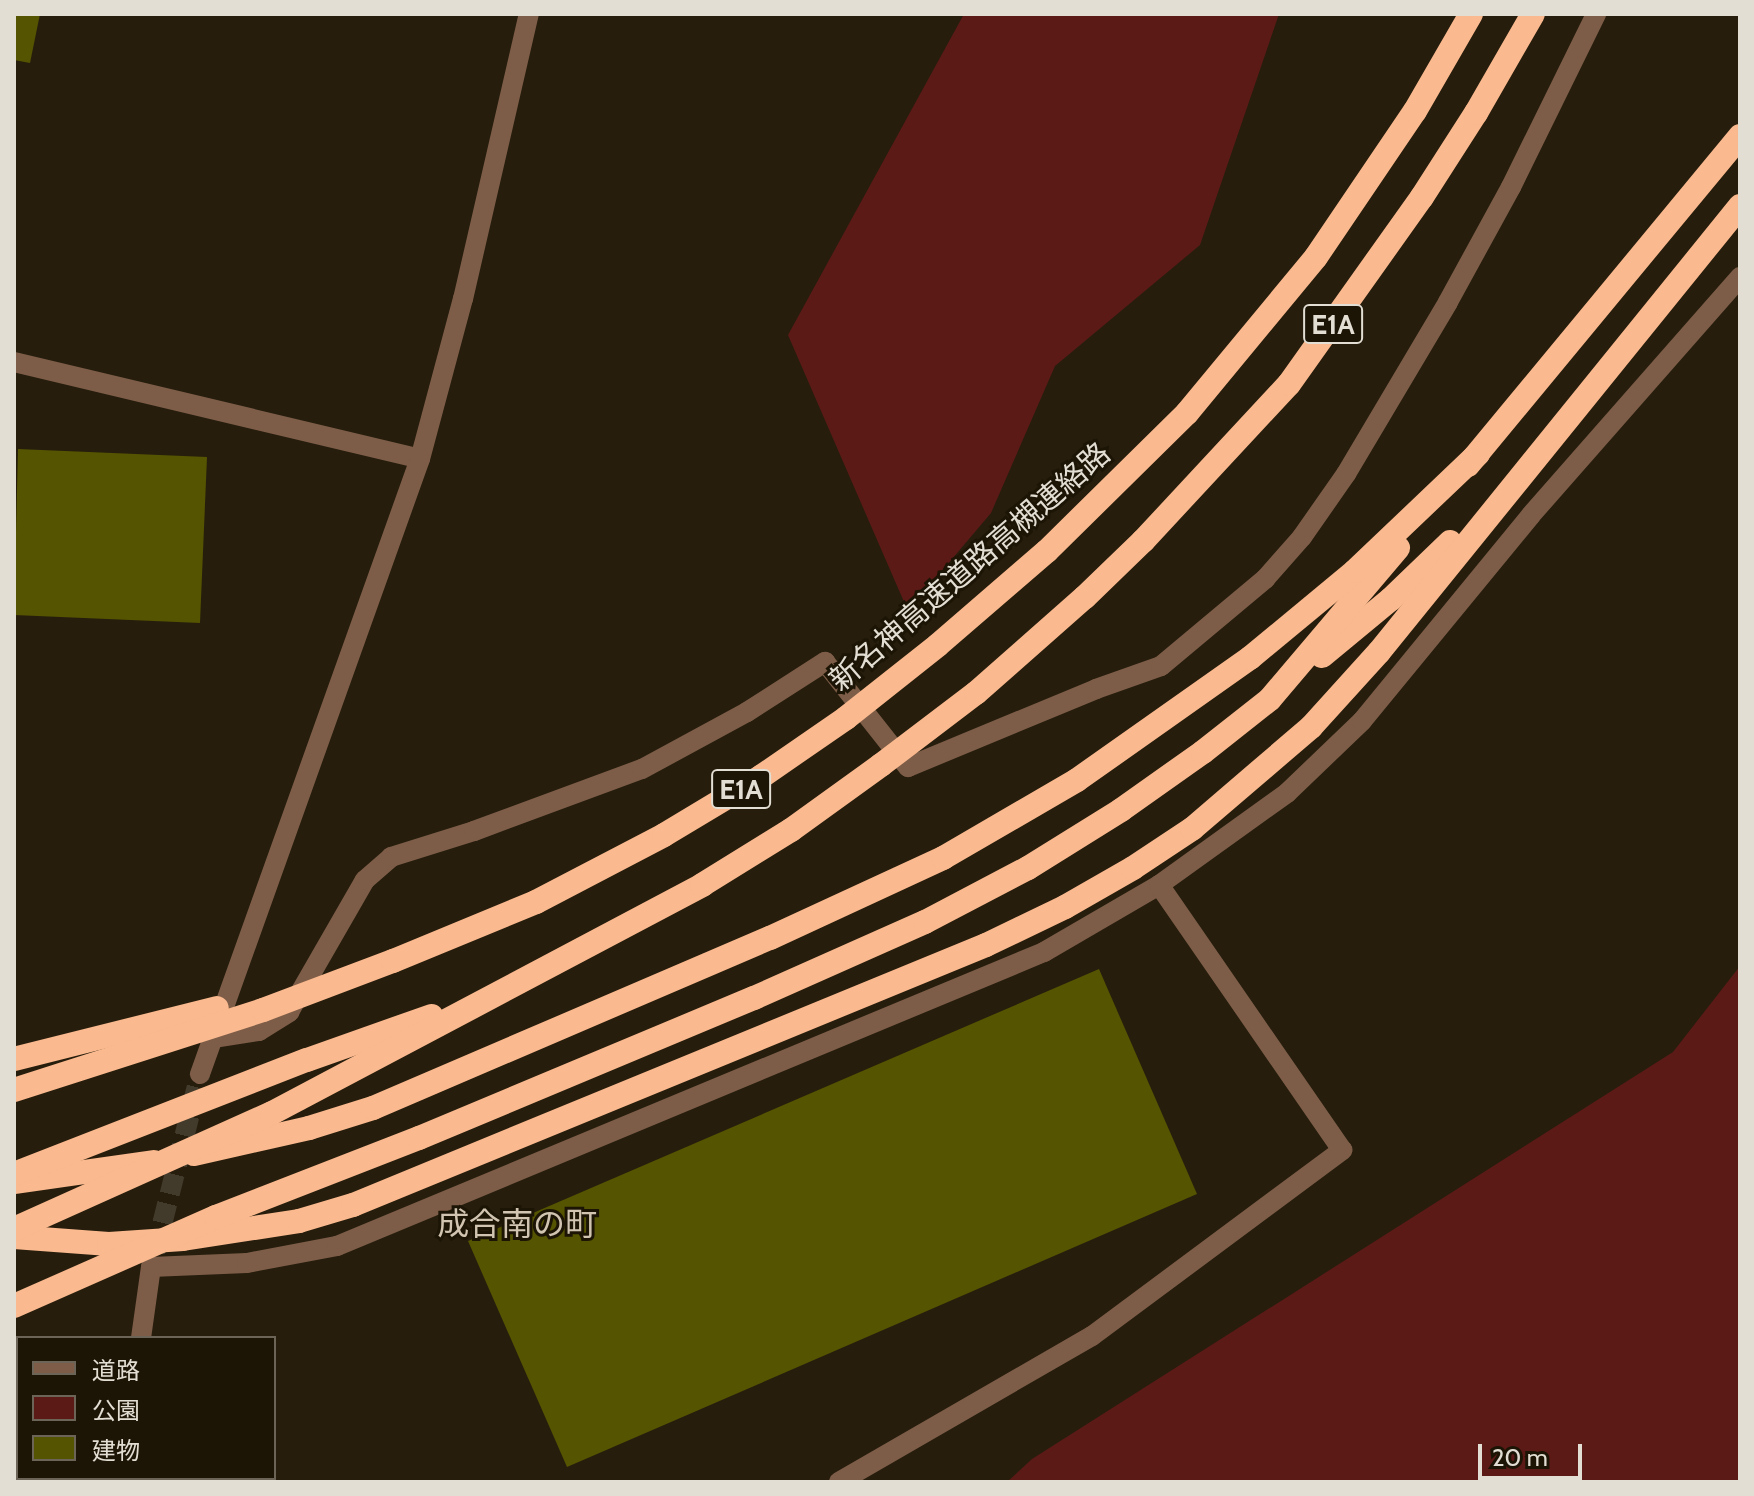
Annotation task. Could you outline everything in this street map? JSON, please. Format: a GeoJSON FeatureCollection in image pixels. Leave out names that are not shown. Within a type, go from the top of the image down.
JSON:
{"type":"FeatureCollection","features":[{"type":"Feature","properties":{"kind":"highway","name":"新名神高速道路高槻連絡路"},"geometry":{"type":"LineString","coordinates":[[393,961],[536,902],[664,835],[762,776],[881,690],[1047,551],[1187,413],[1316,257],[1415,111],[1471,14]]}},
{"type":"Feature","properties":{"kind":"highway","name":"E1A"},"geometry":{"type":"LineString","coordinates":[[513,987],[702,885],[791,830],[976,693],[1085,597],[1143,541],[1289,384],[1422,197],[1476,113],[1533,14]]}},
{"type":"Feature","properties":{"kind":"highway"},"geometry":{"type":"LineString","coordinates":[[1270,699],[1478,454],[1740,136]]}},
{"type":"Feature","properties":{"kind":"highway"},"geometry":{"type":"LineString","coordinates":[[14,1237],[109,1244],[183,1239],[299,1221],[353,1205],[986,945],[1065,907],[1192,829],[1311,727],[1379,652],[1740,206]]}},
{"type":"Feature","properties":{"kind":"highway"},"geometry":{"type":"LineString","coordinates":[[14,1182],[151,1162],[237,1145],[373,1108],[770,938],[943,858],[1017,817],[1192,702],[1355,571],[1478,454]]}},
{"type":"Feature","properties":{"kind":"highway"},"geometry":{"type":"LineString","coordinates":[[14,1306],[216,1217],[419,1138],[739,1004],[925,922],[1028,868],[1121,810],[1203,752],[1270,699],[1391,599],[1513,483]]}},
{"type":"Feature","properties":{"kind":"highway"},"geometry":{"type":"LineString","coordinates":[[14,1059],[393,961]]}},
{"type":"Feature","properties":{"kind":"highway"},"geometry":{"type":"LineString","coordinates":[[14,1090],[263,1010],[393,961]]}},
{"type":"Feature","properties":{"kind":"highway"},"geometry":{"type":"LineString","coordinates":[[14,1174],[307,1060],[513,987]]}},
{"type":"Feature","properties":{"kind":"highway"},"geometry":{"type":"LineString","coordinates":[[14,1229],[272,1113],[513,987]]}},
{"type":"Feature","properties":{"kind":"street"},"geometry":{"type":"LineString","coordinates":[[200,1074],[420,459],[463,299],[529,14]]}},
{"type":"Feature","properties":{"kind":"street"},"geometry":{"type":"LineString","coordinates":[[213,1038],[259,1031],[289,1012],[365,880],[391,857],[474,831],[642,769],[747,712],[825,662],[908,767],[1096,689],[1161,666],[1265,579],[1302,537],[1346,474],[1448,302],[1511,187],[1596,14]]}},
{"type":"Feature","properties":{"kind":"street"},"geometry":{"type":"LineString","coordinates":[[141,1336],[151,1267],[247,1263],[337,1246],[1044,952],[1159,885],[1287,793],[1362,721],[1531,515],[1740,277]]}},
{"type":"Feature","properties":{"kind":"street"},"geometry":{"type":"LineString","coordinates":[[14,362],[420,459]]}},
{"type":"Feature","properties":{"kind":"street"},"geometry":{"type":"LineString","coordinates":[[839,1482],[1092,1336],[1342,1150],[1159,885]]}},
{"type":"Feature","properties":{"kind":"green space"},"geometry":{"type":"Polygon","coordinates":[[[964,14],[1279,14],[1200,245],[1055,366],[991,513],[908,611],[788,335],[964,14]]]}},
{"type":"Feature","properties":{"kind":"green space"},"geometry":{"type":"Polygon","coordinates":[[[1740,966],[1740,1482],[1007,1482],[1032,1459],[1673,1052],[1740,966]]]}},
{"type":"Feature","properties":{"kind":"building"},"geometry":{"type":"Polygon","coordinates":[[[14,14],[40,14],[30,63],[14,60],[14,14]]]}},
{"type":"Feature","properties":{"kind":"building"},"geometry":{"type":"Polygon","coordinates":[[[18,449],[207,457],[200,623],[14,615],[18,449]]]}},
{"type":"Feature","properties":{"kind":"building"},"geometry":{"type":"Polygon","coordinates":[[[1099,969],[1197,1194],[567,1467],[468,1241],[1099,969]]]}},
{"type":"Feature","properties":{"kind":"building"},"geometry":{"type":"Polygon","coordinates":[[[14,1419],[16,1480],[34,1482],[14,1482],[14,1419]]]}},
{"type":"Feature","properties":{"kind":"tunnel"},"geometry":{"type":"LineString","coordinates":[[155,1252],[200,1074]]}},
{"type":"Feature","properties":{"kind":"district","name":"成合南の町"},"geometry":{"type":"Point","coordinates":[517,1224]}}]}
